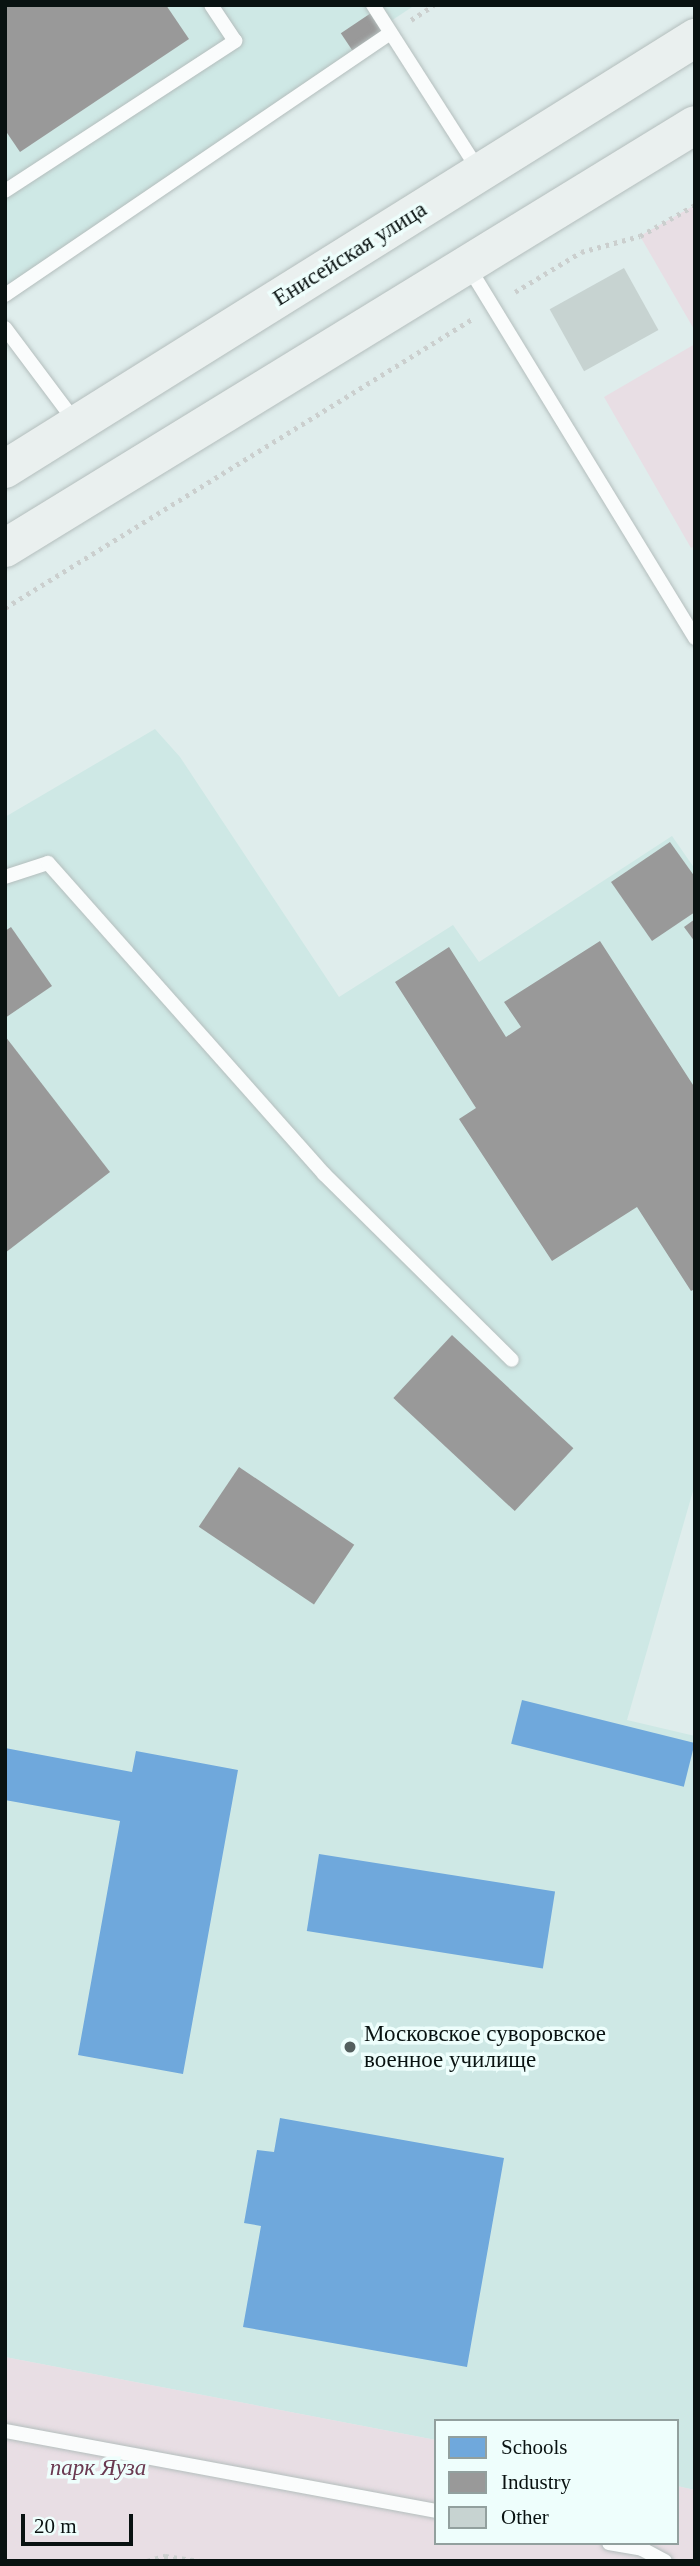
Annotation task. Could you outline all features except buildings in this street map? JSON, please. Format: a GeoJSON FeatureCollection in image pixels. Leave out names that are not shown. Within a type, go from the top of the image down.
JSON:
{"type":"FeatureCollection","features":[{"type":"Feature","properties":{"kind":"main road","name":"Енисейская улица"},"geometry":{"type":"LineString","coordinates":[[5,469],[695,38]]}},
{"type":"Feature","properties":{"kind":"main road"},"geometry":{"type":"LineString","coordinates":[[5,548],[695,125]]}},
{"type":"Feature","properties":{"kind":"lane"},"geometry":{"type":"LineString","coordinates":[[5,191],[235,41],[211,5]]}},
{"type":"Feature","properties":{"kind":"lane"},"geometry":{"type":"LineString","coordinates":[[373,5],[480,172]]}},
{"type":"Feature","properties":{"kind":"lane"},"geometry":{"type":"LineString","coordinates":[[5,295],[390,33]]}},
{"type":"Feature","properties":{"kind":"lane"},"geometry":{"type":"LineString","coordinates":[[468,266],[695,638]]}},
{"type":"Feature","properties":{"kind":"lane"},"geometry":{"type":"LineString","coordinates":[[5,328],[77,424]]}},
{"type":"Feature","properties":{"kind":"lane"},"geometry":{"type":"LineString","coordinates":[[5,877],[48,863],[324,1174],[512,1360]]}},
{"type":"Feature","properties":{"kind":"lane"},"geometry":{"type":"LineString","coordinates":[[5,2431],[434,2511]]}},
{"type":"Feature","properties":{"kind":"lane"},"geometry":{"type":"LineString","coordinates":[[620,2545],[642,2549],[665,2561]]}},
{"type":"Feature","properties":{"kind":"path"},"geometry":{"type":"LineString","coordinates":[[5,607],[581,252],[640,236],[695,205]]}},
{"type":"Feature","properties":{"kind":"path"},"geometry":{"type":"LineString","coordinates":[[147,2561],[165,2556],[202,2561]]}},
{"type":"Feature","properties":{"kind":"shaded area"},"geometry":{"type":"Polygon","coordinates":[[[5,5],[415,5],[385,25],[388,31],[5,289],[5,5]]]}},
{"type":"Feature","properties":{"kind":"shaded area"},"geometry":{"type":"Polygon","coordinates":[[[155,729],[180,757],[339,997],[453,925],[479,962],[672,836],[695,869],[695,1484],[627,1720],[695,1736],[695,2490],[679,2486],[679,2419],[434,2419],[434,2440],[5,2357],[5,817],[155,729]]]}},
{"type":"Feature","properties":{"kind":"green space"},"geometry":{"type":"Polygon","coordinates":[[[695,205],[695,331],[640,236],[695,205]]]}},
{"type":"Feature","properties":{"kind":"green space"},"geometry":{"type":"Polygon","coordinates":[[[695,344],[695,546],[691,548],[604,397],[695,344]]]}},
{"type":"Feature","properties":{"kind":"green space","name":"парк Яуза"},"geometry":{"type":"Polygon","coordinates":[[[5,2357],[434,2440],[434,2545],[679,2545],[679,2486],[695,2490],[695,2561],[5,2561],[5,2357]]]}},
{"type":"Feature","properties":{"kind":"place","name":"Московское суворовское военное училище"},"geometry":{"type":"Point","coordinates":[350,2047]}}]}
